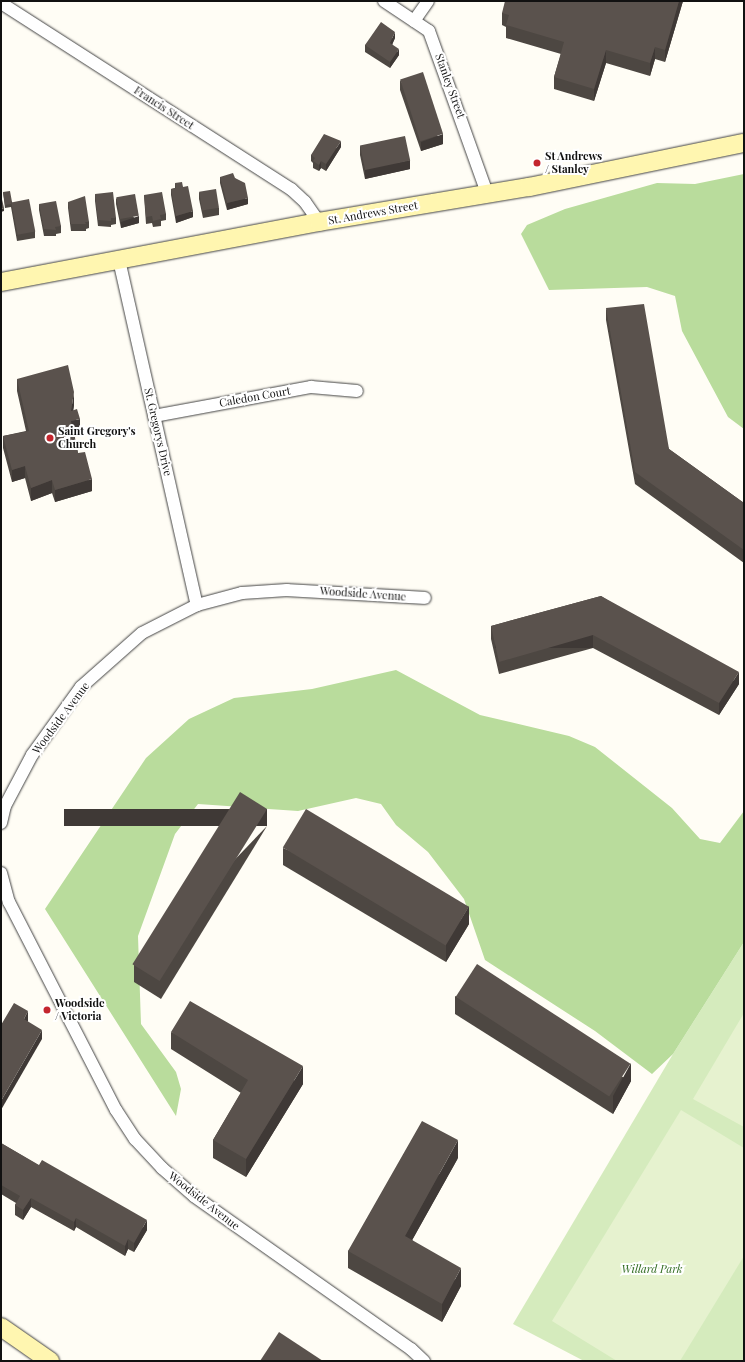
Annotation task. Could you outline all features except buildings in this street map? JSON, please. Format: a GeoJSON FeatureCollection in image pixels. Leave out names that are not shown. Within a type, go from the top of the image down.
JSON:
{"type":"FeatureCollection","features":[{"type":"Feature","properties":{"kind":"main road","name":"St. Andrews Street"},"geometry":{"type":"LineString","coordinates":[[1,282],[319,222],[529,187],[744,143]]}},
{"type":"Feature","properties":{"kind":"main road"},"geometry":{"type":"LineString","coordinates":[[1,1327],[50,1361]]}},
{"type":"Feature","properties":{"kind":"street","name":"Stanley Street"},"geometry":{"type":"LineString","coordinates":[[384,1],[429,31],[434,41],[487,193]]}},
{"type":"Feature","properties":{"kind":"street"},"geometry":{"type":"LineString","coordinates":[[414,21],[428,1]]}},
{"type":"Feature","properties":{"kind":"street","name":"Francis Street"},"geometry":{"type":"LineString","coordinates":[[1,3],[292,189],[305,202],[319,222]]}},
{"type":"Feature","properties":{"kind":"street","name":"St. Gregorys Drive"},"geometry":{"type":"LineString","coordinates":[[119,260],[197,605]]}},
{"type":"Feature","properties":{"kind":"street","name":"Caledon Court"},"geometry":{"type":"LineString","coordinates":[[154,416],[311,387],[357,391]]}},
{"type":"Feature","properties":{"kind":"street","name":"Woodside Avenue"},"geometry":{"type":"LineString","coordinates":[[1,823],[3,805],[32,755],[81,687],[142,633],[197,605],[242,593],[287,590],[425,598]]}},
{"type":"Feature","properties":{"kind":"street","name":"Woodside Avenue"},"geometry":{"type":"LineString","coordinates":[[1,873],[9,902],[116,1110],[135,1139],[162,1168],[194,1196],[411,1349],[424,1361]]}},
{"type":"Feature","properties":{"kind":"green space"},"geometry":{"type":"Polygon","coordinates":[[[744,174],[744,429],[728,417],[682,331],[675,296],[647,287],[549,290],[521,234],[527,225],[565,209],[657,183],[695,184],[744,174]]]}},
{"type":"Feature","properties":{"kind":"green space"},"geometry":{"type":"Polygon","coordinates":[[[396,670],[480,715],[569,736],[595,747],[672,808],[700,839],[720,843],[744,811],[744,942],[673,1054],[652,1074],[595,1031],[485,960],[464,899],[428,852],[396,825],[381,804],[356,798],[298,811],[198,804],[175,834],[138,936],[141,1024],[176,1072],[181,1089],[176,1116],[45,909],[146,758],[189,719],[234,698],[312,689],[396,670]]]}},
{"type":"Feature","properties":{"kind":"green space","name":"Willard Park"},"geometry":{"type":"Polygon","coordinates":[[[744,942],[744,1361],[584,1361],[513,1324],[673,1054],[744,942]]]}},
{"type":"Feature","properties":{"kind":"green space"},"geometry":{"type":"Polygon","coordinates":[[[744,1013],[744,1127],[693,1099],[744,1013]]]}},
{"type":"Feature","properties":{"kind":"green space"},"geometry":{"type":"Polygon","coordinates":[[[681,1110],[744,1148],[744,1256],[680,1361],[617,1361],[552,1321],[681,1110]]]}},
{"type":"Feature","properties":{"kind":"place","name":"St Andrews / Stanley"},"geometry":{"type":"Point","coordinates":[537,163]}},
{"type":"Feature","properties":{"kind":"place","name":"Saint Gregory's Church"},"geometry":{"type":"Point","coordinates":[50,438]}},
{"type":"Feature","properties":{"kind":"place","name":"Woodside / Victoria"},"geometry":{"type":"Point","coordinates":[47,1010]}}]}
